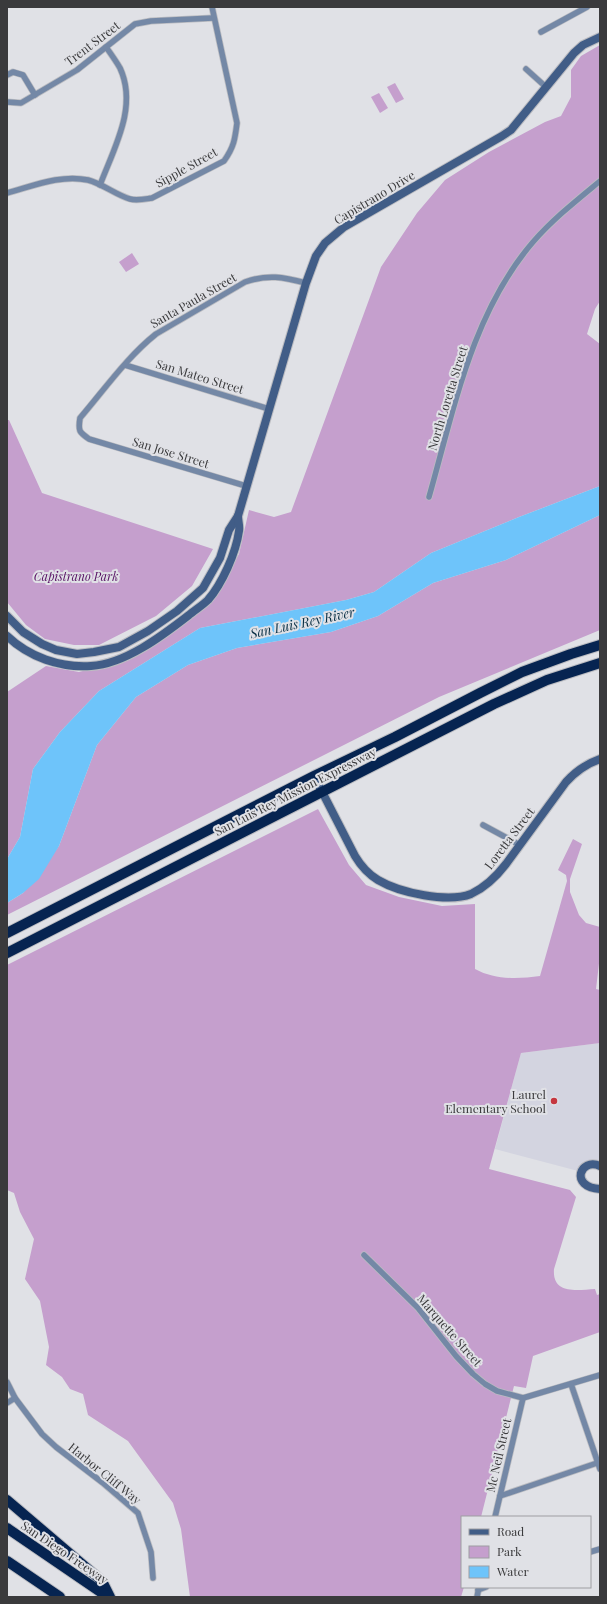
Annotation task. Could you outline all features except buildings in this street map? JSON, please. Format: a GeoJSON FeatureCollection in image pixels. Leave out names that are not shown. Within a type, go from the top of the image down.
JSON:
{"type":"FeatureCollection","features":[{"type":"Feature","properties":{"kind":"highway","name":"San Luis Rey Mission Expressway"},"geometry":{"type":"LineString","coordinates":[[7,934],[314,776],[395,737],[522,672],[600,645]]}},
{"type":"Feature","properties":{"kind":"highway","name":"San Luis Rey Mission Expressway"},"geometry":{"type":"LineString","coordinates":[[7,953],[494,704],[547,680],[600,663]]}},
{"type":"Feature","properties":{"kind":"highway"},"geometry":{"type":"LineString","coordinates":[[7,1500],[102,1581],[109,1597]]}},
{"type":"Feature","properties":{"kind":"highway","name":"San Diego Freeway"},"geometry":{"type":"LineString","coordinates":[[7,1528],[109,1597]]}},
{"type":"Feature","properties":{"kind":"highway"},"geometry":{"type":"LineString","coordinates":[[7,1561],[58,1597]]}},
{"type":"Feature","properties":{"kind":"highway"},"geometry":{"type":"LineString","coordinates":[[7,1568],[58,1597]]}},
{"type":"Feature","properties":{"kind":"street","name":"Sipple Street"},"geometry":{"type":"LineString","coordinates":[[7,193],[66,178],[89,180],[131,199],[140,200],[152,198],[224,161],[235,142],[237,123],[222,49],[213,18],[212,7]]}},
{"type":"Feature","properties":{"kind":"street"},"geometry":{"type":"LineString","coordinates":[[541,32],[587,7]]}},
{"type":"Feature","properties":{"kind":"street","name":"Trent Street"},"geometry":{"type":"LineString","coordinates":[[7,102],[20,103],[77,70],[135,24],[213,18]]}},
{"type":"Feature","properties":{"kind":"street","name":"Capistrano Drive"},"geometry":{"type":"LineString","coordinates":[[7,616],[23,632],[42,644],[56,650],[78,654],[94,652],[119,647],[148,631],[177,611],[203,588],[220,558],[229,530],[238,516],[306,283],[316,256],[325,243],[344,227],[511,130],[574,53],[600,37]]}},
{"type":"Feature","properties":{"kind":"street"},"geometry":{"type":"LineString","coordinates":[[100,185],[126,117],[127,104],[125,82],[119,67],[106,47]]}},
{"type":"Feature","properties":{"kind":"street"},"geometry":{"type":"LineString","coordinates":[[526,69],[546,87]]}},
{"type":"Feature","properties":{"kind":"street"},"geometry":{"type":"LineString","coordinates":[[7,75],[13,72],[23,75],[35,95]]}},
{"type":"Feature","properties":{"kind":"street","name":"North Loretta Street"},"geometry":{"type":"LineString","coordinates":[[429,497],[465,368],[490,308],[515,267],[533,243],[556,218],[600,180]]}},
{"type":"Feature","properties":{"kind":"street","name":"Santa Paula Street"},"geometry":{"type":"LineString","coordinates":[[89,439],[80,433],[78,427],[80,418],[145,342],[156,334],[245,282],[272,276],[306,283]]}},
{"type":"Feature","properties":{"kind":"street","name":"San Mateo Street"},"geometry":{"type":"LineString","coordinates":[[125,365],[269,409]]}},
{"type":"Feature","properties":{"kind":"street","name":"San Jose Street"},"geometry":{"type":"LineString","coordinates":[[89,439],[246,486]]}},
{"type":"Feature","properties":{"kind":"street","name":"Capistrano Drive"},"geometry":{"type":"LineString","coordinates":[[7,636],[14,643],[34,655],[50,662],[72,666],[91,666],[119,660],[157,638],[208,600],[228,569],[239,531],[238,516]]}},
{"type":"Feature","properties":{"kind":"street","name":"Loretta Street"},"geometry":{"type":"LineString","coordinates":[[314,776],[361,866],[378,880],[387,885],[435,897],[450,898],[471,893],[488,884],[520,845],[566,782],[587,764],[600,759]]}},
{"type":"Feature","properties":{"kind":"street"},"geometry":{"type":"LineString","coordinates":[[483,825],[520,845]]}},
{"type":"Feature","properties":{"kind":"street"},"geometry":{"type":"LineString","coordinates":[[600,1166],[594,1164],[588,1165],[582,1170],[581,1175],[582,1182],[587,1187],[600,1189]]}},
{"type":"Feature","properties":{"kind":"street","name":"Marquette Street"},"geometry":{"type":"LineString","coordinates":[[364,1255],[418,1308],[456,1356],[473,1374],[497,1391],[522,1398]]}},
{"type":"Feature","properties":{"kind":"street"},"geometry":{"type":"LineString","coordinates":[[522,1398],[600,1375]]}},
{"type":"Feature","properties":{"kind":"street","name":"Harbor Cliff Way"},"geometry":{"type":"LineString","coordinates":[[7,1382],[15,1398],[42,1434],[138,1513],[151,1552],[153,1578]]}},
{"type":"Feature","properties":{"kind":"street"},"geometry":{"type":"LineString","coordinates":[[500,1496],[599,1464],[571,1384]]}},
{"type":"Feature","properties":{"kind":"street"},"geometry":{"type":"LineString","coordinates":[[7,1403],[15,1398]]}},
{"type":"Feature","properties":{"kind":"street","name":"Mc Neil Street"},"geometry":{"type":"LineString","coordinates":[[495,1516],[522,1398]]}},
{"type":"Feature","properties":{"kind":"street"},"geometry":{"type":"LineString","coordinates":[[477,1597],[479,1588]]}},
{"type":"Feature","properties":{"kind":"shaded area","name":"Laurel Elementary School"},"geometry":{"type":"Polygon","coordinates":[[[600,1043],[600,1162],[590,1162],[582,1172],[495,1149],[521,1053],[600,1043]]]}},
{"type":"Feature","properties":{"kind":"green space"},"geometry":{"type":"Polygon","coordinates":[[[600,45],[600,301],[595,309],[587,334],[600,344],[600,486],[431,553],[374,592],[346,600],[200,628],[99,691],[60,732],[33,769],[20,837],[7,859],[7,692],[46,666],[79,672],[127,659],[171,633],[213,600],[239,554],[249,510],[274,517],[291,512],[381,267],[417,213],[445,180],[489,152],[545,122],[561,116],[571,97],[571,70],[581,56],[600,45]]]}},
{"type":"Feature","properties":{"kind":"green space"},"geometry":{"type":"Polygon","coordinates":[[[395,83],[404,99],[396,103],[387,87],[395,83]]]}},
{"type":"Feature","properties":{"kind":"green space"},"geometry":{"type":"Polygon","coordinates":[[[379,93],[388,108],[380,113],[371,97],[379,93]]]}},
{"type":"Feature","properties":{"kind":"green space"},"geometry":{"type":"Polygon","coordinates":[[[132,253],[139,264],[126,272],[119,262],[132,253]]]}},
{"type":"Feature","properties":{"kind":"green space","name":"Capistrano Park"},"geometry":{"type":"Polygon","coordinates":[[[7,420],[9,420],[42,493],[213,549],[192,586],[156,616],[99,645],[74,645],[45,639],[26,625],[7,602],[7,420]]]}},
{"type":"Feature","properties":{"kind":"green space"},"geometry":{"type":"Polygon","coordinates":[[[600,515],[600,630],[439,697],[7,915],[7,903],[23,893],[59,846],[97,745],[136,697],[188,665],[237,648],[331,632],[378,616],[433,583],[506,560],[600,515]]]}},
{"type":"Feature","properties":{"kind":"green space"},"geometry":{"type":"Polygon","coordinates":[[[318,809],[349,865],[366,885],[399,897],[442,906],[475,904],[475,969],[490,975],[507,978],[540,976],[567,881],[566,875],[558,870],[573,839],[582,844],[570,879],[570,892],[579,915],[586,923],[600,927],[600,955],[596,989],[600,990],[600,1043],[521,1053],[489,1169],[570,1190],[576,1197],[554,1269],[554,1277],[561,1287],[574,1290],[595,1289],[597,1295],[600,1294],[600,1332],[533,1356],[526,1388],[514,1386],[481,1516],[461,1516],[461,1588],[464,1588],[461,1597],[190,1597],[181,1529],[173,1503],[128,1441],[88,1415],[83,1394],[70,1389],[62,1377],[46,1365],[49,1347],[40,1301],[25,1279],[34,1239],[20,1212],[14,1193],[7,1190],[7,965],[318,809]]]}},
{"type":"Feature","properties":{"kind":"water","name":"San Luis Rey River"},"geometry":{"type":"Polygon","coordinates":[[[600,486],[600,515],[506,560],[433,583],[378,616],[331,632],[237,648],[188,665],[136,697],[97,745],[59,846],[39,879],[23,893],[7,903],[7,859],[20,837],[33,769],[60,732],[99,691],[200,628],[346,600],[374,592],[431,553],[600,486]]]}},
{"type":"Feature","properties":{"kind":"place","name":"Laurel Elementary School"},"geometry":{"type":"Point","coordinates":[554,1101]}}]}
